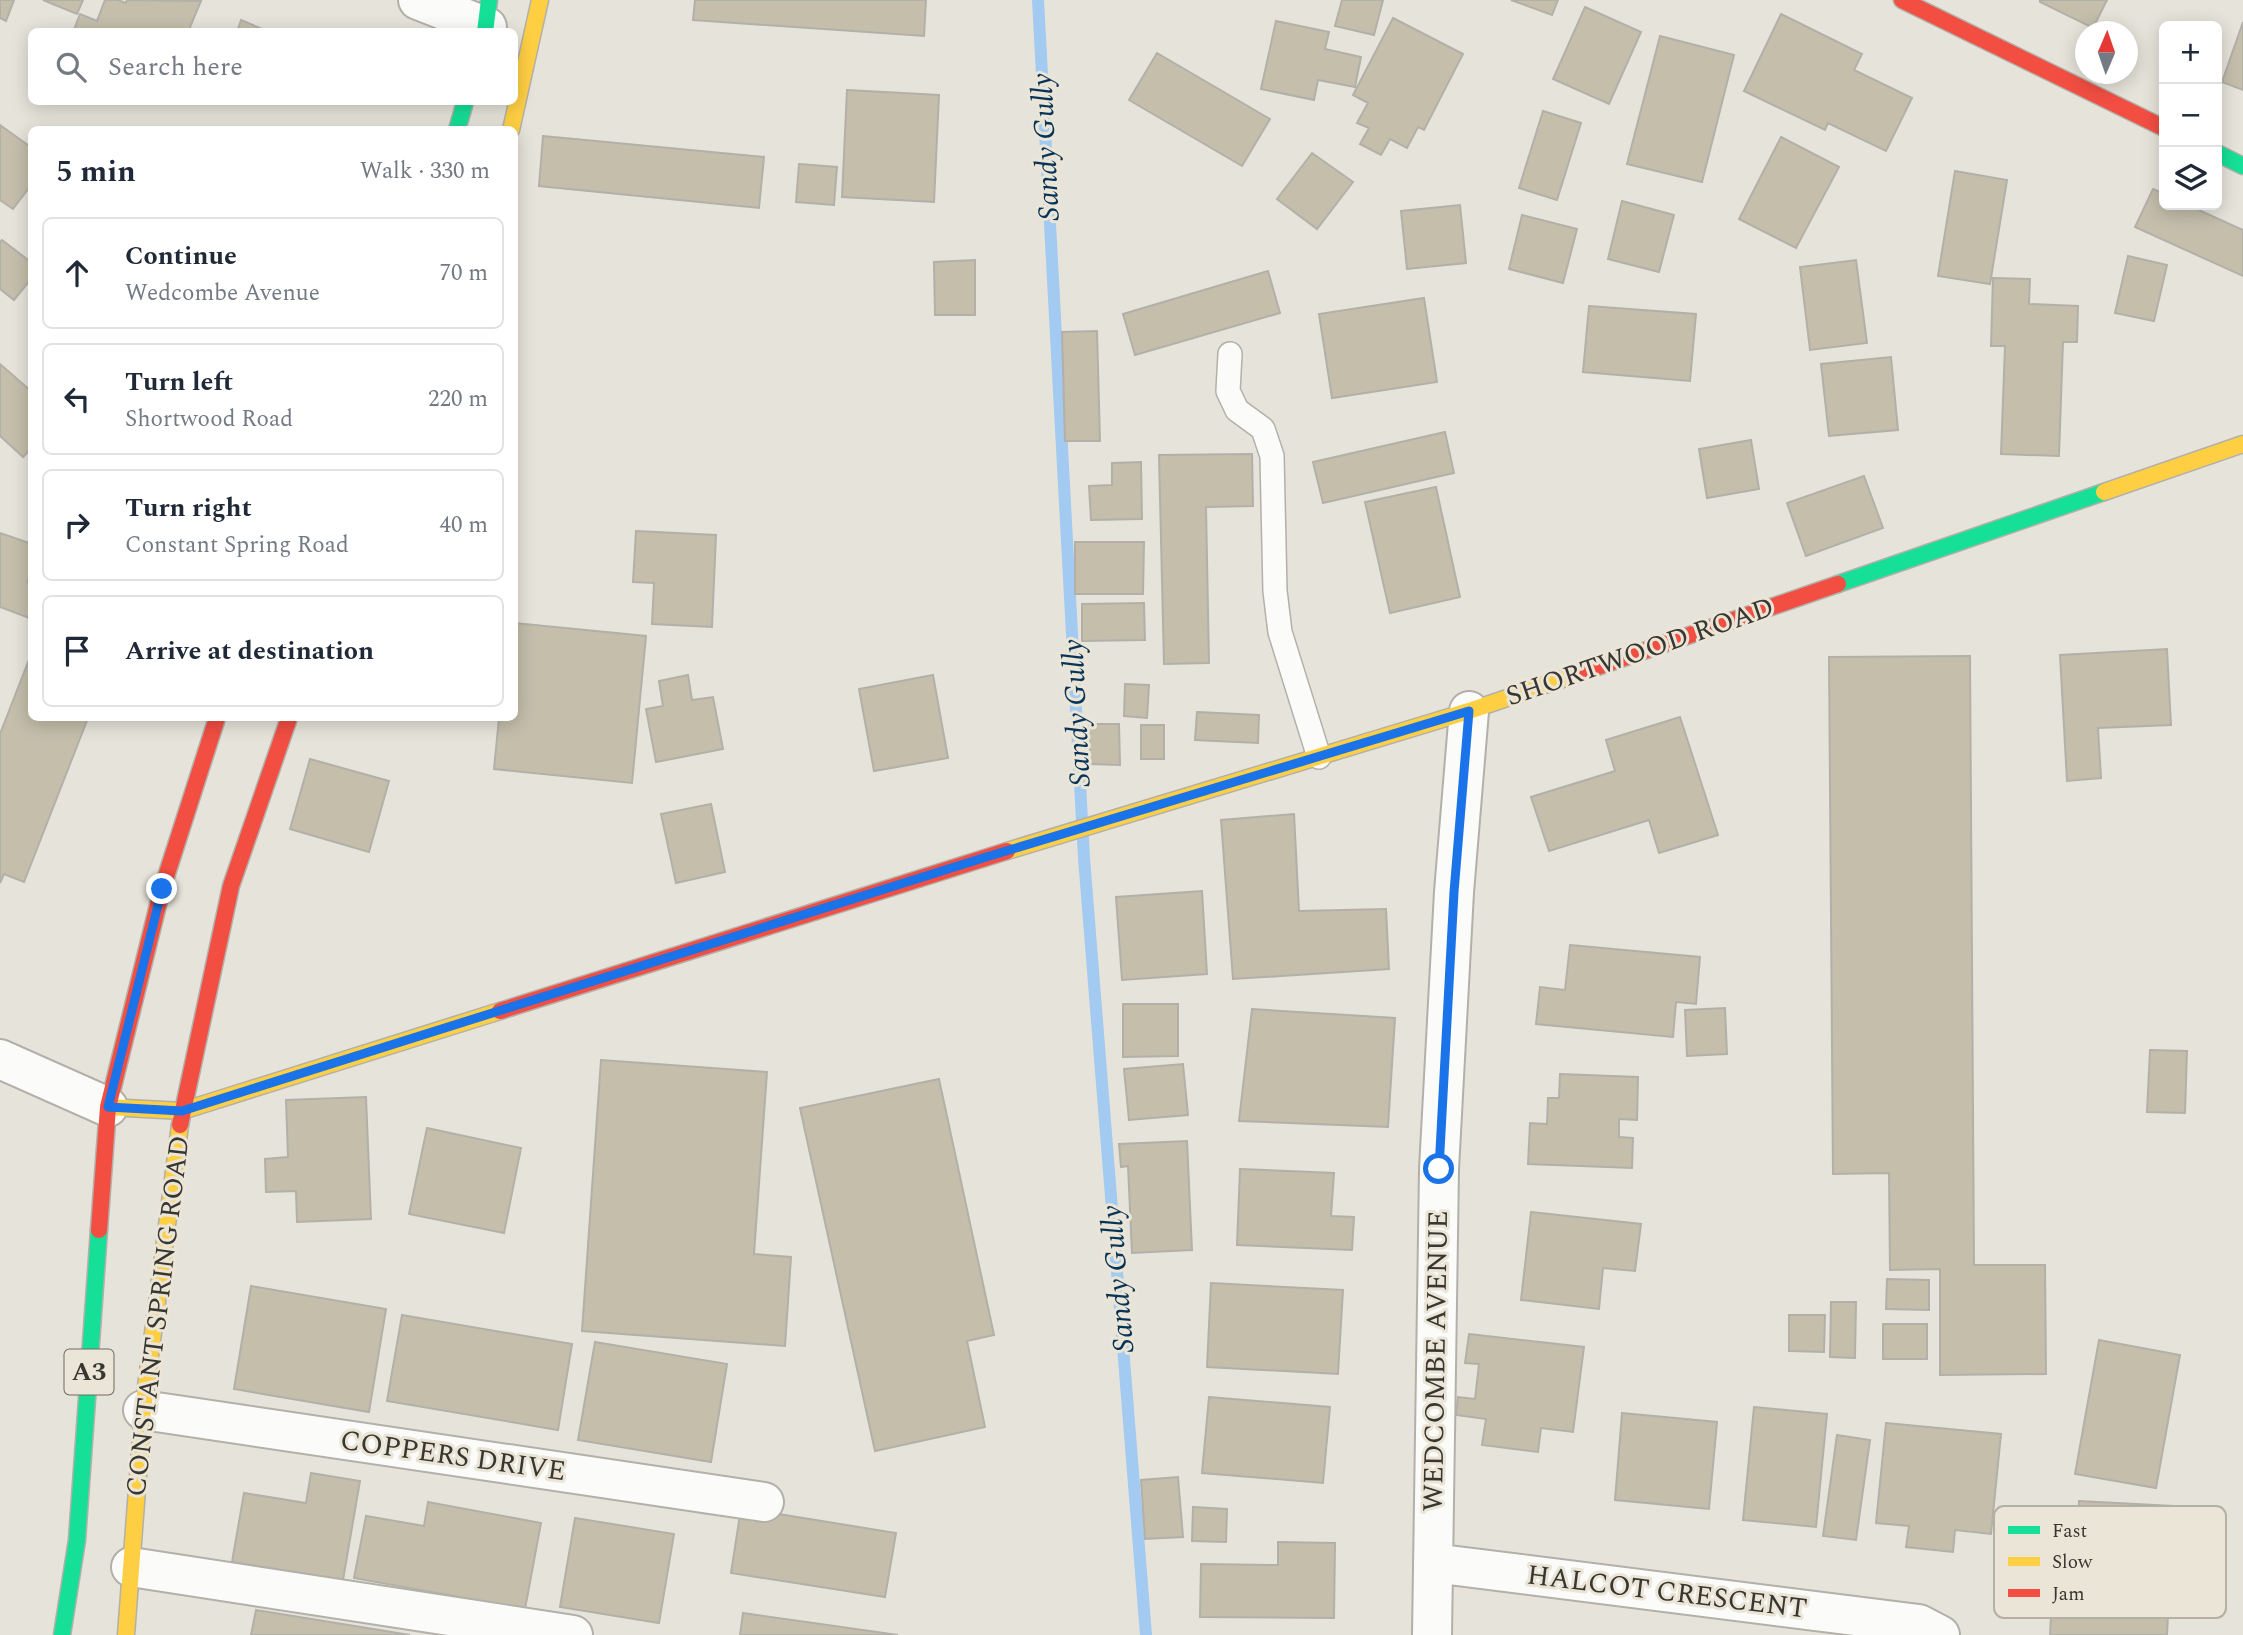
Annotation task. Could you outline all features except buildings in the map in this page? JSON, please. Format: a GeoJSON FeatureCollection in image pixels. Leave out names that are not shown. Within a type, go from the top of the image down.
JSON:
{"type":"FeatureCollection","features":[{"type":"Feature","properties":{"kind":"main road"},"geometry":{"type":"LineString","coordinates":[[518,99],[540,0]]}},
{"type":"Feature","properties":{"kind":"main road"},"geometry":{"type":"LineString","coordinates":[[1902,0],[2159,126]]}},
{"type":"Feature","properties":{"kind":"main road"},"geometry":{"type":"LineString","coordinates":[[458,126],[464,105]]}},
{"type":"Feature","properties":{"kind":"main road"},"geometry":{"type":"LineString","coordinates":[[512,126],[517,105]]}},
{"type":"Feature","properties":{"kind":"main road"},"geometry":{"type":"LineString","coordinates":[[2222,156],[2243,166]]}},
{"type":"Feature","properties":{"kind":"main road","name":"SHORTWOOD ROAD"},"geometry":{"type":"LineString","coordinates":[[108,1107],[182,1111],[983,858],[1469,711],[2243,444]]}},
{"type":"Feature","properties":{"kind":"main road","name":"CONSTANT SPRING ROAD"},"geometry":{"type":"LineString","coordinates":[[62,1635],[76,1540],[108,1107],[162,889],[216,721]]}},
{"type":"Feature","properties":{"kind":"main road","name":"CONSTANT SPRING ROAD"},"geometry":{"type":"LineString","coordinates":[[126,1635],[143,1410],[182,1111],[231,886],[288,721]]}},
{"type":"Feature","properties":{"kind":"street"},"geometry":{"type":"LineString","coordinates":[[418,0],[487,19]]}},
{"type":"Feature","properties":{"kind":"street","name":"WEDCOMBE AVENUE"},"geometry":{"type":"LineString","coordinates":[[1432,1635],[1439,1169],[1454,892],[1469,711]]}},
{"type":"Feature","properties":{"kind":"street"},"geometry":{"type":"LineString","coordinates":[[0,1059],[108,1107]]}},
{"type":"Feature","properties":{"kind":"street","name":"COPPERS DRIVE"},"geometry":{"type":"LineString","coordinates":[[143,1410],[764,1502]]}},
{"type":"Feature","properties":{"kind":"street","name":"HALCOT CRESCENT"},"geometry":{"type":"LineString","coordinates":[[1433,1563],[1919,1624],[1940,1635]]}},
{"type":"Feature","properties":{"kind":"street"},"geometry":{"type":"LineString","coordinates":[[131,1567],[573,1635]]}},
{"type":"Feature","properties":{"kind":"lane"},"geometry":{"type":"LineString","coordinates":[[1230,354],[1228,391],[1237,410],[1263,429],[1272,456],[1275,591],[1280,632],[1319,757]]}},
{"type":"Feature","properties":{"kind":"waterway","name":"Sandy Gully"},"geometry":{"type":"LineString","coordinates":[[1038,0],[1084,858],[1146,1635]]}},
{"type":"Feature","properties":{"kind":"traffic: fast"},"geometry":{"type":"LineString","coordinates":[[486,28],[489,0]]}},
{"type":"Feature","properties":{"kind":"traffic: fast"},"geometry":{"type":"LineString","coordinates":[[458,126],[464,105]]}},
{"type":"Feature","properties":{"kind":"traffic: fast"},"geometry":{"type":"LineString","coordinates":[[2222,156],[2243,166]]}},
{"type":"Feature","properties":{"kind":"traffic: fast"},"geometry":{"type":"LineString","coordinates":[[1838,584],[2104,492]]}},
{"type":"Feature","properties":{"kind":"traffic: fast"},"geometry":{"type":"LineString","coordinates":[[62,1635],[77,1540],[99,1230]]}},
{"type":"Feature","properties":{"kind":"traffic: slow"},"geometry":{"type":"LineString","coordinates":[[518,99],[540,0]]}},
{"type":"Feature","properties":{"kind":"traffic: slow"},"geometry":{"type":"LineString","coordinates":[[512,126],[517,105]]}},
{"type":"Feature","properties":{"kind":"traffic: slow"},"geometry":{"type":"LineString","coordinates":[[2104,492],[2243,444]]}},
{"type":"Feature","properties":{"kind":"traffic: slow"},"geometry":{"type":"LineString","coordinates":[[1007,851],[1469,711],[1577,674]]}},
{"type":"Feature","properties":{"kind":"traffic: slow"},"geometry":{"type":"LineString","coordinates":[[108,1107],[182,1111],[500,1011]]}},
{"type":"Feature","properties":{"kind":"traffic: slow"},"geometry":{"type":"LineString","coordinates":[[126,1635],[143,1410],[180,1125]]}},
{"type":"Feature","properties":{"kind":"traffic: jam"},"geometry":{"type":"LineString","coordinates":[[1902,0],[2159,126]]}},
{"type":"Feature","properties":{"kind":"traffic: jam"},"geometry":{"type":"LineString","coordinates":[[1577,674],[1838,584]]}},
{"type":"Feature","properties":{"kind":"traffic: jam"},"geometry":{"type":"LineString","coordinates":[[99,1230],[108,1107],[162,889],[216,721]]}},
{"type":"Feature","properties":{"kind":"traffic: jam"},"geometry":{"type":"LineString","coordinates":[[180,1125],[231,886],[288,721]]}},
{"type":"Feature","properties":{"kind":"traffic: jam"},"geometry":{"type":"LineString","coordinates":[[500,1011],[1007,851]]}},
{"type":"Feature","properties":{"kind":"route"},"geometry":{"type":"LineString","coordinates":[[162,889],[108,1107],[182,1111],[983,858],[1469,711],[1454,892],[1439,1169]]}}]}
